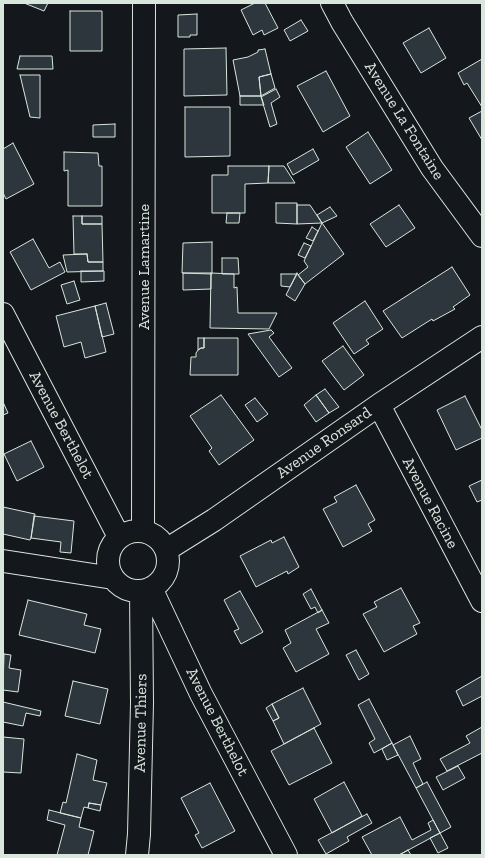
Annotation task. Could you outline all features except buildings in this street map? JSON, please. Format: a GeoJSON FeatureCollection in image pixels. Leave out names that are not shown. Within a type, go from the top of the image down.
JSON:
{"type":"FeatureCollection","features":[{"type":"Feature","properties":{"kind":"street","name":"Avenue Lamartine"},"geometry":{"type":"LineString","coordinates":[[143,531],[144,3]]}},
{"type":"Feature","properties":{"kind":"street","name":"Avenue La Fontaine"},"geometry":{"type":"LineString","coordinates":[[332,3],[432,168],[482,236]]}},
{"type":"Feature","properties":{"kind":"street","name":"Avenue Berthelot"},"geometry":{"type":"LineString","coordinates":[[3,314],[119,537]]}},
{"type":"Feature","properties":{"kind":"street","name":"Avenue Ronsard"},"geometry":{"type":"LineString","coordinates":[[166,550],[214,520],[379,405],[482,337]]}},
{"type":"Feature","properties":{"kind":"street","name":"Avenue Racine"},"geometry":{"type":"LineString","coordinates":[[379,405],[482,601]]}},
{"type":"Feature","properties":{"kind":"street"},"geometry":{"type":"LineString","coordinates":[[133,531],[143,531],[156,537],[162,543],[166,550],[168,559],[167,568],[164,576],[158,583],[146,590],[125,589],[118,584],[109,570],[107,561],[109,552],[119,537],[133,531]]}},
{"type":"Feature","properties":{"kind":"street"},"geometry":{"type":"LineString","coordinates":[[3,561],[113,578]]}},
{"type":"Feature","properties":{"kind":"street","name":"Avenue Berthelot"},"geometry":{"type":"LineString","coordinates":[[146,590],[286,855]]}},
{"type":"Feature","properties":{"kind":"street","name":"Avenue Thiers"},"geometry":{"type":"LineString","coordinates":[[137,855],[140,834],[142,703],[146,590]]}}]}
